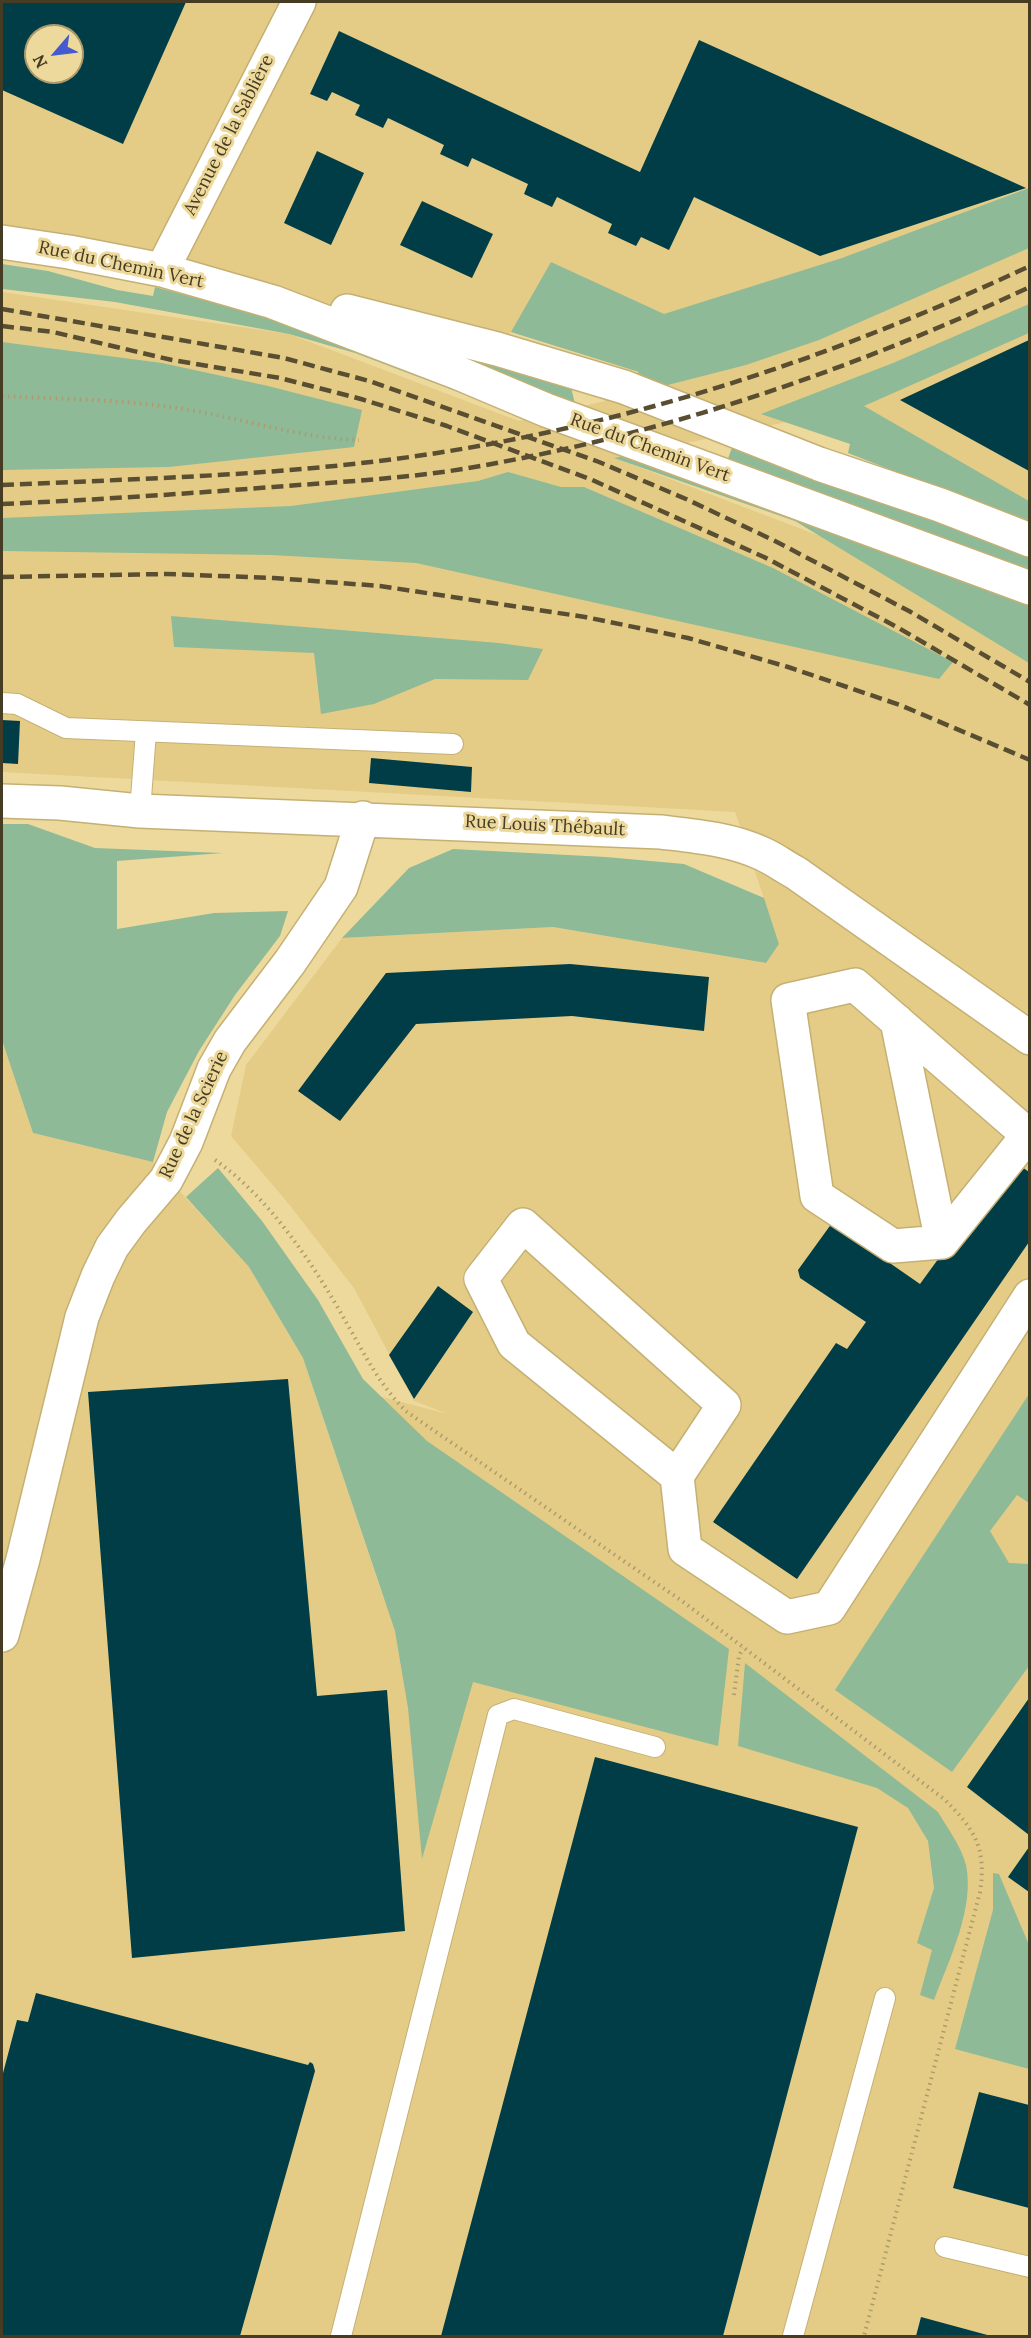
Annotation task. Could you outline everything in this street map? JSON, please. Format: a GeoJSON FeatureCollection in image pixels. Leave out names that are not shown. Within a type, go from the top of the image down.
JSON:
{"type":"FeatureCollection","features":[{"type":"Feature","properties":{"kind":"street","name":"Avenue de la Sablière"},"geometry":{"type":"LineString","coordinates":[[162,270],[298,2]]}},
{"type":"Feature","properties":{"kind":"street","name":"Rue du Chemin Vert"},"geometry":{"type":"LineString","coordinates":[[2,242],[162,270],[273,302],[456,372],[546,410],[1029,588]]}},
{"type":"Feature","properties":{"kind":"street","name":"Rue du Chemin Vert"},"geometry":{"type":"LineString","coordinates":[[273,302],[352,312],[497,349],[624,387],[799,456],[940,505],[1029,540]]}},
{"type":"Feature","properties":{"kind":"street","name":"Rue Louis Thébault"},"geometry":{"type":"LineString","coordinates":[[2,801],[60,803],[140,811],[661,831],[737,844],[763,854],[796,873],[1029,1038]]}},
{"type":"Feature","properties":{"kind":"street","name":"Rue de la Scierie"},"geometry":{"type":"LineString","coordinates":[[2,1635],[23,1559],[82,1317],[98,1276],[112,1247],[130,1221],[166,1180],[186,1142],[203,1094],[230,1041],[290,962],[341,886],[363,818]]}},
{"type":"Feature","properties":{"kind":"street"},"geometry":{"type":"LineString","coordinates":[[855,985],[1029,1135],[942,1242],[893,1246],[817,1196],[788,1000],[855,985]]}},
{"type":"Feature","properties":{"kind":"street"},"geometry":{"type":"LineString","coordinates":[[897,1021],[942,1242]]}},
{"type":"Feature","properties":{"kind":"street"},"geometry":{"type":"LineString","coordinates":[[677,1476],[514,1344],[481,1279],[523,1225],[724,1406],[677,1476],[685,1549],[787,1617],[829,1608],[1029,1296]]}},
{"type":"Feature","properties":{"kind":"lane"},"geometry":{"type":"LineString","coordinates":[[2,703],[17,704],[66,728],[453,744]]}},
{"type":"Feature","properties":{"kind":"lane"},"geometry":{"type":"LineString","coordinates":[[140,811],[146,732]]}},
{"type":"Feature","properties":{"kind":"lane"},"geometry":{"type":"LineString","coordinates":[[341,2337],[498,1715],[514,1709],[655,1747]]}},
{"type":"Feature","properties":{"kind":"lane"},"geometry":{"type":"LineString","coordinates":[[793,2337],[885,1998]]}},
{"type":"Feature","properties":{"kind":"lane"},"geometry":{"type":"LineString","coordinates":[[945,2247],[1029,2267]]}},
{"type":"Feature","properties":{"kind":"path"},"geometry":{"type":"LineString","coordinates":[[2,396],[172,407],[301,435],[326,439],[359,440]]}},
{"type":"Feature","properties":{"kind":"path"},"geometry":{"type":"LineString","coordinates":[[186,1142],[217,1161],[271,1213],[307,1260],[346,1321],[374,1374],[390,1396],[407,1413],[682,1601],[944,1799],[962,1817],[976,1837],[982,1856],[983,1874],[980,1892],[864,2337]]}},
{"type":"Feature","properties":{"kind":"path"},"geometry":{"type":"LineString","coordinates":[[734,1695],[739,1656],[743,1648]]}},
{"type":"Feature","properties":{"kind":"shaded area"},"geometry":{"type":"Polygon","coordinates":[[[2,2],[1029,2],[1029,501],[863,406],[615,458],[975,595],[1029,623],[1029,2336],[2,2336],[2,1040],[33,1133],[153,1162],[249,1267],[303,1358],[386,1605],[320,1381],[448,1414],[414,1401],[354,1288],[288,1203],[231,1136],[246,1065],[342,938],[553,927],[765,963],[779,944],[735,812],[2,772],[2,292],[289,334],[519,421],[605,401],[638,372],[511,332],[497,349],[2,242],[2,2]]]}},
{"type":"Feature","properties":{"kind":"green space"},"geometry":{"type":"Polygon","coordinates":[[[1029,188],[1029,248],[819,340],[746,365],[605,401],[639,372],[511,332],[551,262],[664,314],[842,258],[1029,188]]]}},
{"type":"Feature","properties":{"kind":"green space"},"geometry":{"type":"Polygon","coordinates":[[[2,264],[48,271],[117,290],[153,296],[155,287],[298,325],[476,391],[474,398],[355,353],[289,334],[115,302],[2,289],[2,264]]]}},
{"type":"Feature","properties":{"kind":"green space"},"geometry":{"type":"Polygon","coordinates":[[[1029,304],[1029,333],[864,406],[1029,501],[1029,524],[848,453],[850,444],[761,414],[893,363],[1029,304]]]}},
{"type":"Feature","properties":{"kind":"green space"},"geometry":{"type":"Polygon","coordinates":[[[420,337],[569,379],[576,408],[566,410],[420,337]]]}},
{"type":"Feature","properties":{"kind":"green space"},"geometry":{"type":"Polygon","coordinates":[[[2,342],[162,363],[268,386],[362,410],[354,447],[169,467],[2,470],[2,342]]]}},
{"type":"Feature","properties":{"kind":"green space"},"geometry":{"type":"Polygon","coordinates":[[[733,445],[1029,552],[1029,579],[726,464],[733,445]]]}},
{"type":"Feature","properties":{"kind":"green space"},"geometry":{"type":"Polygon","coordinates":[[[643,452],[1029,596],[1029,663],[795,521],[614,458],[643,452]]]}},
{"type":"Feature","properties":{"kind":"green space"},"geometry":{"type":"Polygon","coordinates":[[[508,472],[561,487],[584,487],[773,568],[953,662],[939,679],[416,563],[271,555],[2,551],[2,518],[291,506],[478,481],[508,472]]]}},
{"type":"Feature","properties":{"kind":"green space"},"geometry":{"type":"Polygon","coordinates":[[[171,616],[499,643],[543,649],[528,680],[435,679],[374,704],[321,714],[314,653],[174,647],[171,616]]]}},
{"type":"Feature","properties":{"kind":"green space"},"geometry":{"type":"Polygon","coordinates":[[[2,824],[28,824],[95,848],[223,853],[117,861],[117,929],[214,913],[288,911],[280,936],[235,995],[199,1051],[167,1112],[153,1162],[33,1133],[2,1040],[2,824]]]}},
{"type":"Feature","properties":{"kind":"green space"},"geometry":{"type":"Polygon","coordinates":[[[453,849],[606,857],[684,864],[764,898],[779,944],[766,963],[553,927],[342,938],[409,868],[453,849]]]}},
{"type":"Feature","properties":{"kind":"green space"},"geometry":{"type":"Polygon","coordinates":[[[218,1168],[262,1221],[318,1300],[363,1379],[427,1441],[729,1649],[718,1746],[473,1682],[422,1859],[408,1708],[395,1631],[303,1358],[249,1267],[186,1197],[218,1168]]]}},
{"type":"Feature","properties":{"kind":"green space"},"geometry":{"type":"Polygon","coordinates":[[[1029,1394],[1029,1503],[1017,1495],[990,1531],[1009,1563],[1029,1564],[1029,1666],[952,1772],[835,1690],[1029,1394]]]}},
{"type":"Feature","properties":{"kind":"green space"},"geometry":{"type":"Polygon","coordinates":[[[745,1663],[938,1812],[954,1838],[966,1865],[967,1899],[959,1934],[934,2000],[920,1995],[932,1950],[917,1943],[934,1888],[928,1841],[908,1808],[877,1788],[738,1746],[745,1663]]]}},
{"type":"Feature","properties":{"kind":"green space"},"geometry":{"type":"Polygon","coordinates":[[[993,1873],[999,1874],[1029,1945],[1029,2069],[955,2049],[993,1910],[993,1873]]]}},
{"type":"Feature","properties":{"kind":"building"},"geometry":{"type":"Polygon","coordinates":[[[2,2],[186,2],[123,144],[2,90],[2,2]]]}},
{"type":"Feature","properties":{"kind":"building"},"geometry":{"type":"Polygon","coordinates":[[[339,31],[640,172],[699,40],[1026,188],[820,256],[694,197],[669,250],[641,237],[636,246],[608,233],[612,224],[557,197],[552,207],[524,194],[528,184],[472,158],[468,167],[440,154],[444,145],[388,118],[383,128],[355,115],[360,105],[332,92],[327,101],[310,94],[339,31]]]}},
{"type":"Feature","properties":{"kind":"building"},"geometry":{"type":"Polygon","coordinates":[[[317,151],[364,173],[331,245],[284,223],[317,151]]]}},
{"type":"Feature","properties":{"kind":"building"},"geometry":{"type":"Polygon","coordinates":[[[422,201],[493,234],[472,278],[400,245],[422,201]]]}},
{"type":"Feature","properties":{"kind":"building"},"geometry":{"type":"Polygon","coordinates":[[[1029,340],[1029,471],[900,400],[1029,340]]]}},
{"type":"Feature","properties":{"kind":"building"},"geometry":{"type":"Polygon","coordinates":[[[2,720],[20,721],[18,764],[2,763],[2,720]]]}},
{"type":"Feature","properties":{"kind":"building"},"geometry":{"type":"Polygon","coordinates":[[[371,758],[472,767],[471,792],[369,783],[371,758]]]}},
{"type":"Feature","properties":{"kind":"building"},"geometry":{"type":"Polygon","coordinates":[[[570,964],[709,977],[704,1031],[572,1016],[416,1024],[340,1121],[298,1091],[386,973],[570,964]]]}},
{"type":"Feature","properties":{"kind":"building"},"geometry":{"type":"Polygon","coordinates":[[[1011,1159],[1029,1172],[1029,1242],[797,1579],[713,1522],[836,1343],[847,1349],[866,1322],[800,1278],[798,1270],[832,1223],[920,1284],[1011,1159]]]}},
{"type":"Feature","properties":{"kind":"building"},"geometry":{"type":"Polygon","coordinates":[[[438,1286],[473,1312],[414,1399],[389,1355],[438,1286]]]}},
{"type":"Feature","properties":{"kind":"building"},"geometry":{"type":"Polygon","coordinates":[[[288,1379],[317,1696],[387,1690],[405,1931],[132,1958],[88,1392],[288,1379]]]}},
{"type":"Feature","properties":{"kind":"building"},"geometry":{"type":"Polygon","coordinates":[[[1029,1698],[1029,1835],[967,1787],[1029,1698]]]}},
{"type":"Feature","properties":{"kind":"building"},"geometry":{"type":"Polygon","coordinates":[[[595,1757],[858,1827],[723,2336],[441,2336],[595,1757]]]}},
{"type":"Feature","properties":{"kind":"building"},"geometry":{"type":"Polygon","coordinates":[[[1029,1847],[1029,1892],[1008,1877],[1029,1847]]]}},
{"type":"Feature","properties":{"kind":"building"},"geometry":{"type":"Polygon","coordinates":[[[36,1993],[308,2065],[310,2062],[313,2064],[315,2071],[240,2336],[2,2336],[2,2077],[17,2020],[28,2022],[36,1993]]]}},
{"type":"Feature","properties":{"kind":"building"},"geometry":{"type":"Polygon","coordinates":[[[979,2092],[1029,2105],[1029,2208],[953,2188],[979,2092]]]}},
{"type":"Feature","properties":{"kind":"building"},"geometry":{"type":"Polygon","coordinates":[[[921,2317],[991,2336],[916,2336],[921,2317]]]}},
{"type":"Feature","properties":{"kind":"railway"},"geometry":{"type":"LineString","coordinates":[[2,485],[198,476],[346,465],[477,446],[559,430],[640,410],[799,361],[877,332],[1030,266]]}},
{"type":"Feature","properties":{"kind":"railway"},"geometry":{"type":"LineString","coordinates":[[2,504],[392,478],[463,469],[536,455],[681,419],[823,373],[962,318],[1030,287]]}},
{"type":"Feature","properties":{"kind":"railway"},"geometry":{"type":"LineString","coordinates":[[2,309],[284,358],[369,381],[599,462],[686,499],[773,540],[909,611],[1030,682]]}},
{"type":"Feature","properties":{"kind":"railway"},"geometry":{"type":"LineString","coordinates":[[2,326],[53,332],[172,360],[280,378],[361,399],[447,426],[590,479],[764,557],[897,627],[1030,705]]}},
{"type":"Feature","properties":{"kind":"railway"},"geometry":{"type":"LineString","coordinates":[[2,577],[166,574],[274,578],[380,586],[585,617],[688,638],[788,667],[900,705],[1030,760]]}}]}
